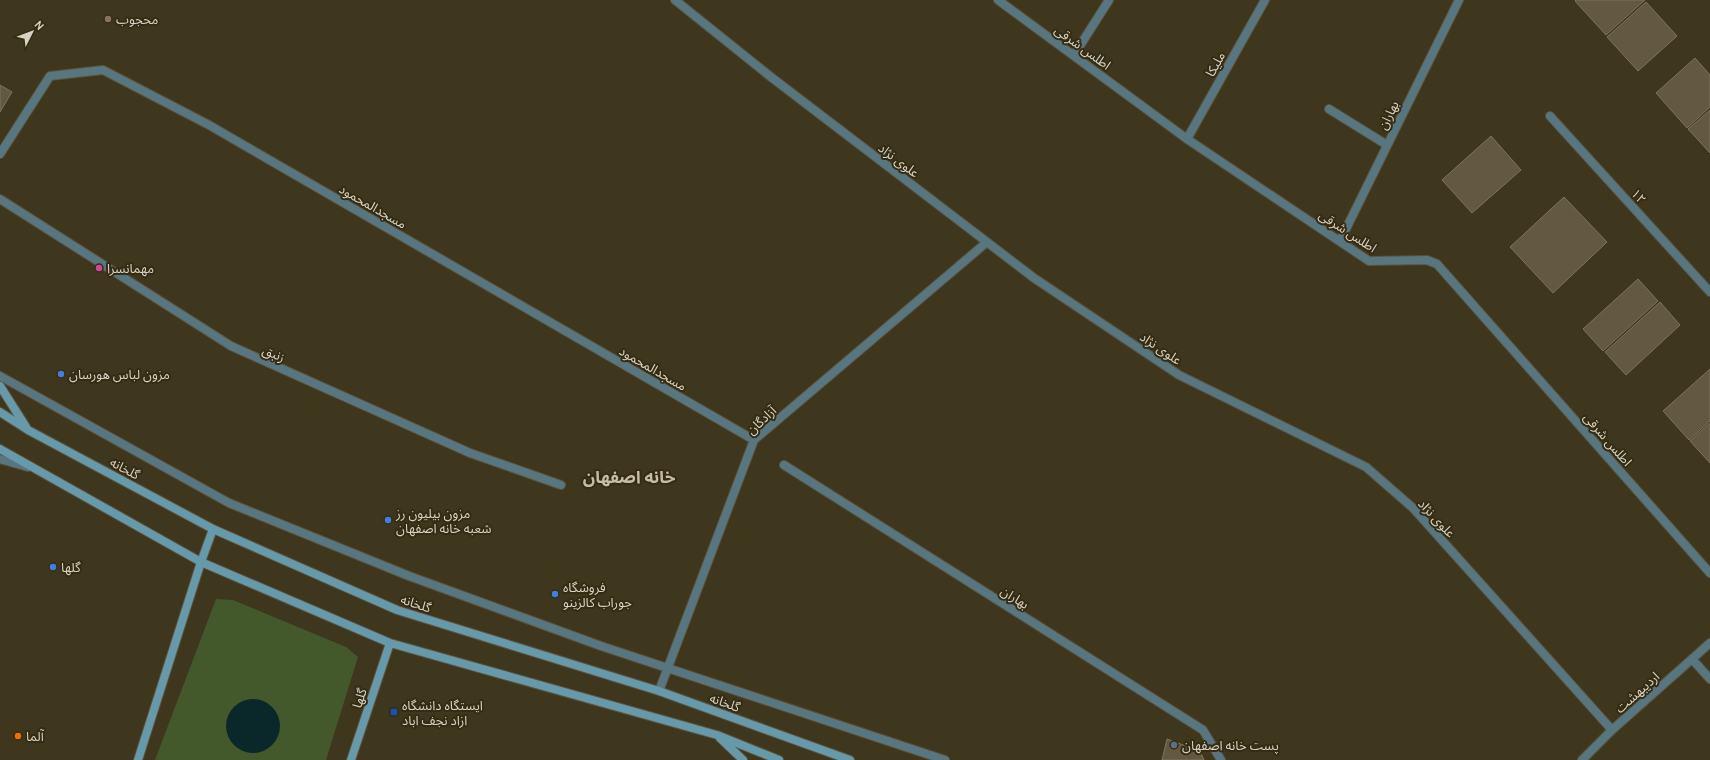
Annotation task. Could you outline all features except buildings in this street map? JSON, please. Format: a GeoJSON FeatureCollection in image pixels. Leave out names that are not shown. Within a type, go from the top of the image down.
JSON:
{"type":"FeatureCollection","features":[{"type":"Feature","properties":{"kind":"main road"},"geometry":{"type":"LineString","coordinates":[[0,386],[28,430]]}},
{"type":"Feature","properties":{"kind":"main road","name":"گلخانه"},"geometry":{"type":"LineString","coordinates":[[0,412],[28,430],[213,529],[397,610],[659,691],[850,760]]}},
{"type":"Feature","properties":{"kind":"main road"},"geometry":{"type":"LineString","coordinates":[[0,449],[201,562],[390,643],[717,735],[779,760]]}},
{"type":"Feature","properties":{"kind":"main road"},"geometry":{"type":"LineString","coordinates":[[138,760],[201,562],[213,529]]}},
{"type":"Feature","properties":{"kind":"main road","name":"گلها"},"geometry":{"type":"LineString","coordinates":[[351,760],[390,643]]}},
{"type":"Feature","properties":{"kind":"main road"},"geometry":{"type":"LineString","coordinates":[[717,735],[743,760]]}},
{"type":"Feature","properties":{"kind":"street","name":"علوی نژاد"},"geometry":{"type":"LineString","coordinates":[[675,0],[771,77],[1034,278],[1179,375],[1366,467],[1413,508],[1612,730]]}},
{"type":"Feature","properties":{"kind":"street","name":"اطلس شرقی"},"geometry":{"type":"LineString","coordinates":[[998,0],[1187,139],[1369,261],[1427,260],[1437,264],[1710,573]]}},
{"type":"Feature","properties":{"kind":"street"},"geometry":{"type":"LineString","coordinates":[[1074,55],[1109,0]]}},
{"type":"Feature","properties":{"kind":"street","name":"ملیکا"},"geometry":{"type":"LineString","coordinates":[[1187,139],[1265,0]]}},
{"type":"Feature","properties":{"kind":"street","name":"بهاران"},"geometry":{"type":"LineString","coordinates":[[1340,241],[1459,0]]}},
{"type":"Feature","properties":{"kind":"street","name":"مسجدالمحمود"},"geometry":{"type":"LineString","coordinates":[[0,154],[50,76],[104,70],[209,125],[754,440]]}},
{"type":"Feature","properties":{"kind":"street"},"geometry":{"type":"LineString","coordinates":[[1329,109],[1387,145]]}},
{"type":"Feature","properties":{"kind":"street","name":"۱۲"},"geometry":{"type":"LineString","coordinates":[[1550,116],[1710,292]]}},
{"type":"Feature","properties":{"kind":"street","name":"زنبق"},"geometry":{"type":"LineString","coordinates":[[0,199],[231,346],[470,453],[561,485]]}},
{"type":"Feature","properties":{"kind":"street","name":"آزادگان"},"geometry":{"type":"LineString","coordinates":[[659,691],[754,440],[987,242]]}},
{"type":"Feature","properties":{"kind":"street"},"geometry":{"type":"LineString","coordinates":[[0,376],[230,503],[409,576],[601,646],[945,760]]}},
{"type":"Feature","properties":{"kind":"street"},"geometry":{"type":"LineString","coordinates":[[0,459],[32,468]]}},
{"type":"Feature","properties":{"kind":"street","name":"بهاران"},"geometry":{"type":"LineString","coordinates":[[784,465],[1203,730],[1221,760]]}},
{"type":"Feature","properties":{"kind":"street","name":"اردیبهشت"},"geometry":{"type":"LineString","coordinates":[[1582,760],[1612,730],[1710,643]]}},
{"type":"Feature","properties":{"kind":"street"},"geometry":{"type":"LineString","coordinates":[[1692,659],[1710,679]]}},
{"type":"Feature","properties":{"kind":"green space"},"geometry":{"type":"Polygon","coordinates":[[[216,599],[233,600],[346,647],[358,657],[326,760],[155,760],[216,599]]]}},
{"type":"Feature","properties":{"kind":"water"},"geometry":{"type":"Polygon","coordinates":[[[248,699],[258,699],[268,703],[276,711],[280,721],[280,731],[276,741],[268,749],[258,753],[248,753],[238,749],[230,741],[226,731],[226,721],[230,711],[238,703],[248,699]]]}},
{"type":"Feature","properties":{"kind":"place","name":"محجوب"},"geometry":{"type":"Point","coordinates":[108,19]}},
{"type":"Feature","properties":{"kind":"place","name":"مهمانسرا"},"geometry":{"type":"Point","coordinates":[99,268]}},
{"type":"Feature","properties":{"kind":"place","name":"مزون لباس هورسان"},"geometry":{"type":"Point","coordinates":[61,374]}},
{"type":"Feature","properties":{"kind":"place","name":"مزون بیلیون رز شعبه خانه اصفهان"},"geometry":{"type":"Point","coordinates":[388,520]}},
{"type":"Feature","properties":{"kind":"place","name":"گلها"},"geometry":{"type":"Point","coordinates":[53,567]}},
{"type":"Feature","properties":{"kind":"place","name":"فروشگاه جوراب کالزینو"},"geometry":{"type":"Point","coordinates":[555,594]}},
{"type":"Feature","properties":{"kind":"place","name":"ایستگاه دانشگاه ازاد نجف اباد"},"geometry":{"type":"Point","coordinates":[394,712]}},
{"type":"Feature","properties":{"kind":"place","name":"آلما"},"geometry":{"type":"Point","coordinates":[18,736]}},
{"type":"Feature","properties":{"kind":"place","name":"پست خانه اصفهان"},"geometry":{"type":"Point","coordinates":[1174,745]}},
{"type":"Feature","properties":{"kind":"district","name":"خانه اصفهان"},"geometry":{"type":"Point","coordinates":[629,477]}}]}
